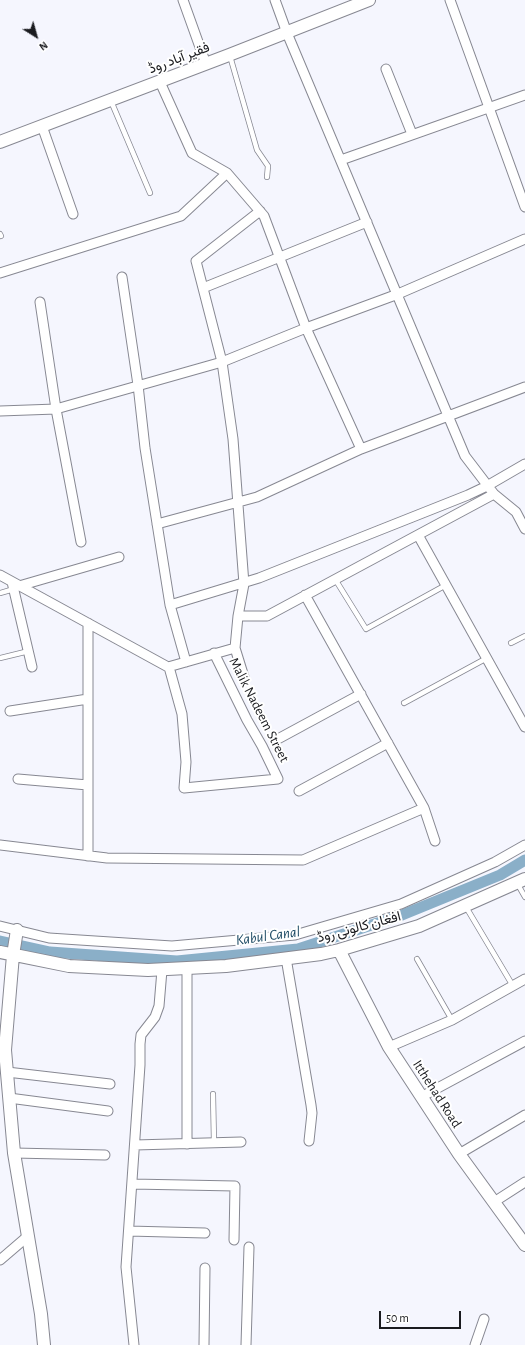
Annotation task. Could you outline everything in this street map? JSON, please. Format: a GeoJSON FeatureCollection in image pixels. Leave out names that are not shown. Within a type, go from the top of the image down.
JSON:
{"type":"FeatureCollection","features":[{"type":"Feature","properties":{"kind":"street"},"geometry":{"type":"LineString","coordinates":[[183,0],[206,64]]}},
{"type":"Feature","properties":{"kind":"street"},"geometry":{"type":"LineString","coordinates":[[275,0],[287,33],[465,456],[494,494],[516,512],[525,529]]}},
{"type":"Feature","properties":{"kind":"street","name":"فقیر آباد روڈ"},"geometry":{"type":"LineString","coordinates":[[0,142],[160,82],[369,0]]}},
{"type":"Feature","properties":{"kind":"street"},"geometry":{"type":"LineString","coordinates":[[450,0],[525,207]]}},
{"type":"Feature","properties":{"kind":"street"},"geometry":{"type":"LineString","coordinates":[[386,70],[412,134]]}},
{"type":"Feature","properties":{"kind":"street"},"geometry":{"type":"LineString","coordinates":[[160,82],[192,153],[227,173],[264,216],[306,328],[361,449]]}},
{"type":"Feature","properties":{"kind":"street"},"geometry":{"type":"LineString","coordinates":[[341,160],[488,106],[525,95]]}},
{"type":"Feature","properties":{"kind":"street"},"geometry":{"type":"LineString","coordinates":[[42,126],[73,214]]}},
{"type":"Feature","properties":{"kind":"street"},"geometry":{"type":"LineString","coordinates":[[0,273],[181,216],[227,173]]}},
{"type":"Feature","properties":{"kind":"street"},"geometry":{"type":"LineString","coordinates":[[244,677],[234,648],[244,584],[233,439],[222,362],[196,261],[260,211]]}},
{"type":"Feature","properties":{"kind":"street"},"geometry":{"type":"LineString","coordinates":[[203,288],[279,256],[367,222]]}},
{"type":"Feature","properties":{"kind":"street"},"geometry":{"type":"LineString","coordinates":[[0,411],[56,409],[222,362],[306,328],[398,294],[525,240]]}},
{"type":"Feature","properties":{"kind":"street"},"geometry":{"type":"LineString","coordinates":[[122,277],[138,385],[145,448],[170,605],[186,662]]}},
{"type":"Feature","properties":{"kind":"street"},"geometry":{"type":"LineString","coordinates":[[40,302],[56,409],[81,542]]}},
{"type":"Feature","properties":{"kind":"street"},"geometry":{"type":"LineString","coordinates":[[158,524],[257,497],[361,449],[525,387]]}},
{"type":"Feature","properties":{"kind":"street"},"geometry":{"type":"LineString","coordinates":[[170,605],[244,584],[468,495],[525,464]]}},
{"type":"Feature","properties":{"kind":"street"},"geometry":{"type":"LineString","coordinates":[[238,616],[267,616],[494,494]]}},
{"type":"Feature","properties":{"kind":"street"},"geometry":{"type":"LineString","coordinates":[[418,535],[525,727]]}},
{"type":"Feature","properties":{"kind":"street"},"geometry":{"type":"LineString","coordinates":[[15,586],[119,557]]}},
{"type":"Feature","properties":{"kind":"street"},"geometry":{"type":"LineString","coordinates":[[0,575],[15,586],[88,623],[169,667],[234,648]]}},
{"type":"Feature","properties":{"kind":"street"},"geometry":{"type":"LineString","coordinates":[[15,586],[32,667]]}},
{"type":"Feature","properties":{"kind":"street"},"geometry":{"type":"LineString","coordinates":[[305,595],[424,808],[435,841]]}},
{"type":"Feature","properties":{"kind":"street"},"geometry":{"type":"LineString","coordinates":[[88,623],[88,856]]}},
{"type":"Feature","properties":{"kind":"street","name":"Malik Nadeem Street"},"geometry":{"type":"LineString","coordinates":[[169,667],[182,714],[186,762],[184,788],[278,779],[214,654]]}},
{"type":"Feature","properties":{"kind":"street"},"geometry":{"type":"LineString","coordinates":[[276,740],[360,694]]}},
{"type":"Feature","properties":{"kind":"street"},"geometry":{"type":"LineString","coordinates":[[10,711],[88,699]]}},
{"type":"Feature","properties":{"kind":"street"},"geometry":{"type":"LineString","coordinates":[[299,791],[388,743]]}},
{"type":"Feature","properties":{"kind":"street"},"geometry":{"type":"LineString","coordinates":[[18,779],[88,784]]}},
{"type":"Feature","properties":{"kind":"street"},"geometry":{"type":"LineString","coordinates":[[0,845],[115,859],[303,860],[424,808]]}},
{"type":"Feature","properties":{"kind":"street"},"geometry":{"type":"LineString","coordinates":[[0,926],[49,938],[172,946],[295,935],[400,904],[494,862],[525,845]]}},
{"type":"Feature","properties":{"kind":"street","name":"افغان کالونی روڈ"},"geometry":{"type":"LineString","coordinates":[[0,952],[69,966],[162,970],[226,966],[321,954],[419,926],[521,881]]}},
{"type":"Feature","properties":{"kind":"street"},"geometry":{"type":"LineString","coordinates":[[17,930],[13,955],[5,1050],[14,1153],[41,1314],[44,1345]]}},
{"type":"Feature","properties":{"kind":"street","name":"Itthehad Road"},"geometry":{"type":"LineString","coordinates":[[339,950],[389,1048],[459,1154],[525,1245]]}},
{"type":"Feature","properties":{"kind":"street"},"geometry":{"type":"LineString","coordinates":[[286,958],[311,1105],[312,1114],[309,1141]]}},
{"type":"Feature","properties":{"kind":"street"},"geometry":{"type":"LineString","coordinates":[[187,968],[187,1144]]}},
{"type":"Feature","properties":{"kind":"street"},"geometry":{"type":"LineString","coordinates":[[134,1345],[126,1267],[142,1035],[155,1017],[159,1006],[162,970]]}},
{"type":"Feature","properties":{"kind":"street"},"geometry":{"type":"LineString","coordinates":[[389,1048],[452,1020],[525,980]]}},
{"type":"Feature","properties":{"kind":"street"},"geometry":{"type":"LineString","coordinates":[[421,1097],[525,1042]]}},
{"type":"Feature","properties":{"kind":"street"},"geometry":{"type":"LineString","coordinates":[[7,1072],[110,1084]]}},
{"type":"Feature","properties":{"kind":"street"},"geometry":{"type":"LineString","coordinates":[[9,1098],[108,1111]]}},
{"type":"Feature","properties":{"kind":"street"},"geometry":{"type":"LineString","coordinates":[[459,1154],[525,1115]]}},
{"type":"Feature","properties":{"kind":"street"},"geometry":{"type":"LineString","coordinates":[[135,1145],[241,1142]]}},
{"type":"Feature","properties":{"kind":"street"},"geometry":{"type":"LineString","coordinates":[[14,1153],[104,1155]]}},
{"type":"Feature","properties":{"kind":"street"},"geometry":{"type":"LineString","coordinates":[[494,1202],[525,1182]]}},
{"type":"Feature","properties":{"kind":"street"},"geometry":{"type":"LineString","coordinates":[[132,1184],[235,1186],[234,1240]]}},
{"type":"Feature","properties":{"kind":"street"},"geometry":{"type":"LineString","coordinates":[[129,1231],[205,1233]]}},
{"type":"Feature","properties":{"kind":"street"},"geometry":{"type":"LineString","coordinates":[[0,1260],[28,1236]]}},
{"type":"Feature","properties":{"kind":"street"},"geometry":{"type":"LineString","coordinates":[[246,1345],[250,1247]]}},
{"type":"Feature","properties":{"kind":"street"},"geometry":{"type":"LineString","coordinates":[[204,1345],[205,1268]]}},
{"type":"Feature","properties":{"kind":"street"},"geometry":{"type":"LineString","coordinates":[[475,1345],[484,1319]]}},
{"type":"Feature","properties":{"kind":"lane"},"geometry":{"type":"LineString","coordinates":[[229,55],[257,150],[268,166],[267,177]]}},
{"type":"Feature","properties":{"kind":"lane"},"geometry":{"type":"LineString","coordinates":[[110,100],[150,193]]}},
{"type":"Feature","properties":{"kind":"lane"},"geometry":{"type":"LineString","coordinates":[[335,579],[366,629],[446,585]]}},
{"type":"Feature","properties":{"kind":"lane"},"geometry":{"type":"LineString","coordinates":[[0,593],[15,586]]}},
{"type":"Feature","properties":{"kind":"lane"},"geometry":{"type":"LineString","coordinates":[[512,643],[525,636]]}},
{"type":"Feature","properties":{"kind":"lane"},"geometry":{"type":"LineString","coordinates":[[0,658],[29,651]]}},
{"type":"Feature","properties":{"kind":"lane"},"geometry":{"type":"LineString","coordinates":[[404,703],[487,658]]}},
{"type":"Feature","properties":{"kind":"lane"},"geometry":{"type":"LineString","coordinates":[[521,881],[525,897]]}},
{"type":"Feature","properties":{"kind":"lane"},"geometry":{"type":"LineString","coordinates":[[465,906],[513,986]]}},
{"type":"Feature","properties":{"kind":"lane"},"geometry":{"type":"LineString","coordinates":[[417,959],[452,1020]]}},
{"type":"Feature","properties":{"kind":"lane"},"geometry":{"type":"LineString","coordinates":[[213,1094],[214,1143]]}},
{"type":"Feature","properties":{"kind":"waterway","name":"Kabul Canal"},"geometry":{"type":"LineString","coordinates":[[0,941],[50,952],[177,961],[298,949],[402,915],[500,875],[525,860]]}}]}
